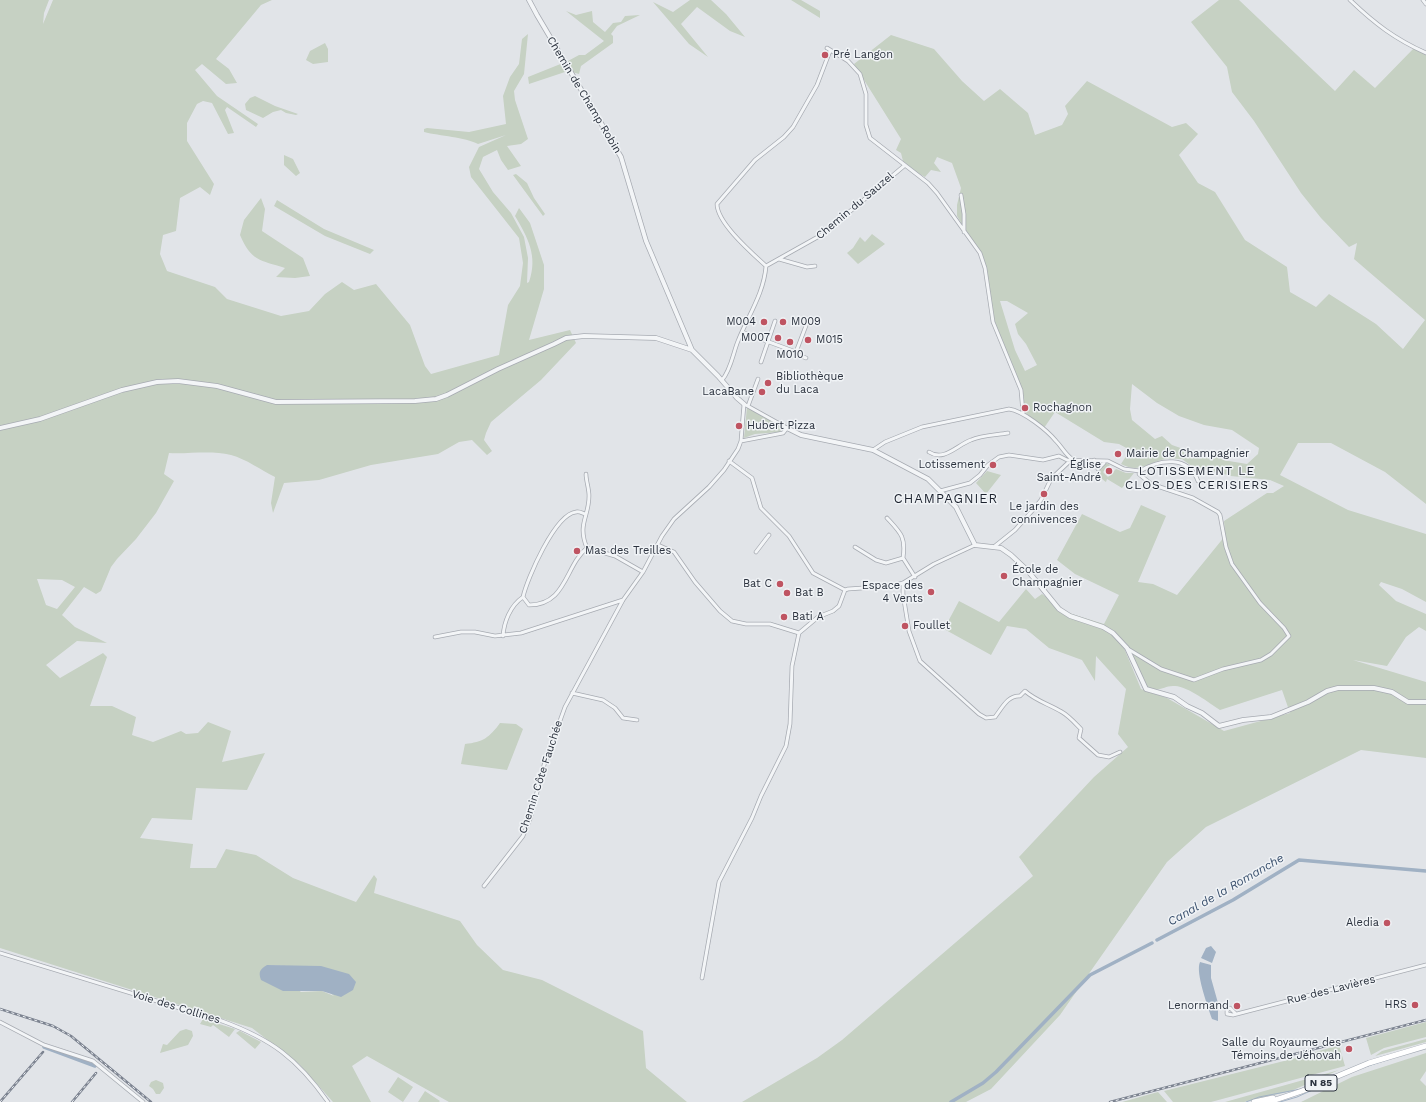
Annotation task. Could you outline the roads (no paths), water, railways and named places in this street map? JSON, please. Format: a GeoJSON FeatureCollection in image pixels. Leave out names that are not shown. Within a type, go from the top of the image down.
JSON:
{"type":"FeatureCollection","features":[{"type":"Feature","properties":{"kind":"main road","name":"N 85"},"geometry":{"type":"LineString","coordinates":[[1269,1102],[1288,1096],[1364,1064],[1426,1046]]}},
{"type":"Feature","properties":{"kind":"main road","name":"N 85"},"geometry":{"type":"LineString","coordinates":[[1254,1102],[1288,1096]]}},
{"type":"Feature","properties":{"kind":"street","name":"Chemin de Champ Robin"},"geometry":{"type":"LineString","coordinates":[[529,0],[536,15],[621,157],[646,240],[692,350]]}},
{"type":"Feature","properties":{"kind":"street"},"geometry":{"type":"LineString","coordinates":[[1350,0],[1363,13],[1396,39],[1426,53]]}},
{"type":"Feature","properties":{"kind":"street"},"geometry":{"type":"LineString","coordinates":[[1423,0],[1426,4]]}},
{"type":"Feature","properties":{"kind":"street"},"geometry":{"type":"LineString","coordinates":[[827,48],[848,61],[860,74],[866,94],[866,125],[868,134],[904,166],[928,182],[983,260],[991,316],[1021,390],[1022,413]]}},
{"type":"Feature","properties":{"kind":"street"},"geometry":{"type":"LineString","coordinates":[[722,380],[726,375],[742,332],[765,279],[766,266],[733,233],[718,211],[717,204],[755,160],[793,127],[817,85],[830,51]]}},
{"type":"Feature","properties":{"kind":"street","name":"Chemin du Sauzel"},"geometry":{"type":"LineString","coordinates":[[766,266],[815,241],[904,166]]}},
{"type":"Feature","properties":{"kind":"street"},"geometry":{"type":"LineString","coordinates":[[961,195],[964,214],[964,232]]}},
{"type":"Feature","properties":{"kind":"street"},"geometry":{"type":"LineString","coordinates":[[779,259],[807,267],[815,266]]}},
{"type":"Feature","properties":{"kind":"street"},"geometry":{"type":"LineString","coordinates":[[761,362],[775,321]]}},
{"type":"Feature","properties":{"kind":"street"},"geometry":{"type":"LineString","coordinates":[[796,352],[807,323]]}},
{"type":"Feature","properties":{"kind":"street"},"geometry":{"type":"LineString","coordinates":[[742,332],[769,341],[796,352],[796,354],[806,358]]}},
{"type":"Feature","properties":{"kind":"street"},"geometry":{"type":"LineString","coordinates":[[0,428],[40,419],[122,390],[157,382],[178,382],[217,386],[276,402],[415,402],[436,399],[447,395],[498,369],[554,344],[574,337],[656,338],[692,350],[722,380],[737,398],[746,405],[796,433],[873,450],[928,478],[956,507],[975,545]]}},
{"type":"Feature","properties":{"kind":"street"},"geometry":{"type":"LineString","coordinates":[[758,379],[746,405],[741,441],[783,433],[787,428]]}},
{"type":"Feature","properties":{"kind":"street"},"geometry":{"type":"LineString","coordinates":[[873,450],[885,442],[922,427],[945,424],[1007,409],[1022,413],[1053,438],[1072,459]]}},
{"type":"Feature","properties":{"kind":"street"},"geometry":{"type":"LineString","coordinates":[[929,452],[934,456],[955,450],[970,440],[1008,433]]}},
{"type":"Feature","properties":{"kind":"street","name":"Chemin Côte Fauchée"},"geometry":{"type":"LineString","coordinates":[[484,886],[523,836],[530,819],[544,765],[560,719],[572,693],[623,600],[643,572],[674,519],[709,487],[729,461],[741,441]]}},
{"type":"Feature","properties":{"kind":"street"},"geometry":{"type":"LineString","coordinates":[[1062,457],[1065,453]]}},
{"type":"Feature","properties":{"kind":"street"},"geometry":{"type":"LineString","coordinates":[[940,491],[970,483],[980,475],[988,465],[999,457],[1009,455],[1043,460],[1056,456],[1067,460],[1108,461],[1124,469],[1140,471],[1168,461],[1179,462],[1185,463],[1196,474],[1198,481]]}},
{"type":"Feature","properties":{"kind":"street"},"geometry":{"type":"LineString","coordinates":[[995,546],[1015,530],[1032,511],[1041,500],[1051,479],[1072,459]]}},
{"type":"Feature","properties":{"kind":"street"},"geometry":{"type":"LineString","coordinates":[[1094,460],[1098,469],[1104,461]]}},
{"type":"Feature","properties":{"kind":"street"},"geometry":{"type":"LineString","coordinates":[[729,461],[752,478],[761,508],[790,536],[813,573],[845,590],[892,586],[903,583],[934,564],[975,545],[995,546],[1001,548],[1020,563],[1059,610],[1070,616],[1108,629],[1117,636],[1127,648],[1146,689],[1174,697],[1187,706],[1202,712],[1219,726],[1243,720],[1271,717],[1308,702],[1327,691],[1338,688],[1374,688],[1389,691],[1408,702],[1426,702]]}},
{"type":"Feature","properties":{"kind":"street"},"geometry":{"type":"LineString","coordinates":[[1127,648],[1161,669],[1194,680],[1223,669],[1261,660],[1271,654],[1289,636],[1284,628],[1267,612],[1232,564],[1226,547],[1220,515],[1218,512],[1193,498],[1151,484],[1139,474],[1140,471]]}},
{"type":"Feature","properties":{"kind":"street"},"geometry":{"type":"LineString","coordinates":[[586,474],[589,496],[582,527],[587,548]]}},
{"type":"Feature","properties":{"kind":"street"},"geometry":{"type":"LineString","coordinates":[[503,636],[507,617],[518,600],[523,597],[540,554],[561,522],[576,511],[585,514]]}},
{"type":"Feature","properties":{"kind":"street"},"geometry":{"type":"LineString","coordinates":[[887,518],[903,537],[905,549],[903,558],[915,576]]}},
{"type":"Feature","properties":{"kind":"street"},"geometry":{"type":"LineString","coordinates":[[756,552],[769,535]]}},
{"type":"Feature","properties":{"kind":"street"},"geometry":{"type":"LineString","coordinates":[[658,545],[674,552],[695,582],[732,621],[746,624],[770,624],[799,632]]}},
{"type":"Feature","properties":{"kind":"street"},"geometry":{"type":"LineString","coordinates":[[855,547],[876,560],[886,563],[903,558]]}},
{"type":"Feature","properties":{"kind":"street"},"geometry":{"type":"LineString","coordinates":[[587,548],[610,554],[643,572]]}},
{"type":"Feature","properties":{"kind":"street"},"geometry":{"type":"LineString","coordinates":[[523,597],[529,605],[533,605],[541,603],[555,594],[562,588],[580,554],[587,548]]}},
{"type":"Feature","properties":{"kind":"street"},"geometry":{"type":"LineString","coordinates":[[903,583],[903,594],[910,630],[922,664],[979,714],[986,718],[994,717],[1014,695],[1020,696],[1025,691],[1033,698],[1062,712],[1072,720],[1082,729],[1079,738],[1081,742],[1093,749],[1098,755],[1109,757],[1120,752]]}},
{"type":"Feature","properties":{"kind":"street"},"geometry":{"type":"LineString","coordinates":[[702,978],[719,882],[752,818],[761,796],[786,746],[790,724],[792,666],[799,632],[818,617],[839,606],[845,590]]}},
{"type":"Feature","properties":{"kind":"street"},"geometry":{"type":"LineString","coordinates":[[434,637],[461,632],[503,636],[521,633],[623,600]]}},
{"type":"Feature","properties":{"kind":"street"},"geometry":{"type":"LineString","coordinates":[[572,693],[603,700],[615,708],[623,718],[638,720]]}},
{"type":"Feature","properties":{"kind":"street","name":"Voie des Collines"},"geometry":{"type":"LineString","coordinates":[[0,953],[222,1020],[252,1032],[274,1045],[297,1064],[328,1102]]}},
{"type":"Feature","properties":{"kind":"street","name":"Rue des Lavières"},"geometry":{"type":"LineString","coordinates":[[1236,1014],[1426,965]]}},
{"type":"Feature","properties":{"kind":"street"},"geometry":{"type":"LineString","coordinates":[[0,1022],[44,1045],[93,1061],[143,1102]]}},
{"type":"Feature","properties":{"kind":"water"},"geometry":{"type":"Polygon","coordinates":[[[1211,946],[1216,952],[1212,963],[1201,958],[1206,948],[1211,946]]]}},
{"type":"Feature","properties":{"kind":"water"},"geometry":{"type":"Polygon","coordinates":[[[1200,962],[1211,965],[1211,978],[1218,1003],[1218,1021],[1212,1019],[1205,998],[1199,973],[1200,962]]]}},
{"type":"Feature","properties":{"kind":"water"},"geometry":{"type":"Polygon","coordinates":[[[267,965],[321,966],[349,974],[356,982],[353,990],[341,997],[322,991],[283,991],[261,980],[260,971],[267,965]]]}},
{"type":"Feature","properties":{"kind":"waterway","name":"Canal de la Romanche"},"geometry":{"type":"LineString","coordinates":[[1157,940],[1233,900],[1299,860],[1426,871]]}},
{"type":"Feature","properties":{"kind":"waterway","name":"Canal de la Romanche"},"geometry":{"type":"LineString","coordinates":[[951,1102],[983,1083],[996,1072],[1090,975],[1152,943]]}},
{"type":"Feature","properties":{"kind":"waterway","name":"Canal de la Romanche"},"geometry":{"type":"LineString","coordinates":[[44,1047],[95,1066]]}},
{"type":"Feature","properties":{"kind":"waterway"},"geometry":{"type":"LineString","coordinates":[[1365,1067],[1393,1058]]}},
{"type":"Feature","properties":{"kind":"waterway"},"geometry":{"type":"LineString","coordinates":[[1280,1102],[1297,1097],[1339,1078]]}},
{"type":"Feature","properties":{"kind":"waterway"},"geometry":{"type":"LineString","coordinates":[[1246,1102],[1259,1097],[1301,1089],[1322,1079]]}},
{"type":"Feature","properties":{"kind":"railway"},"geometry":{"type":"LineString","coordinates":[[0,1009],[53,1026],[71,1036],[151,1102]]}},
{"type":"Feature","properties":{"kind":"railway"},"geometry":{"type":"LineString","coordinates":[[1110,1102],[1426,1020]]}},
{"type":"Feature","properties":{"kind":"railway"},"geometry":{"type":"LineString","coordinates":[[0,1102],[43,1052]]}},
{"type":"Feature","properties":{"kind":"railway"},"geometry":{"type":"LineString","coordinates":[[72,1102],[96,1073]]}},
{"type":"Feature","properties":{"kind":"place","name":"Pré Langon"},"geometry":{"type":"Point","coordinates":[825,55]}},
{"type":"Feature","properties":{"kind":"place","name":"M004"},"geometry":{"type":"Point","coordinates":[764,322]}},
{"type":"Feature","properties":{"kind":"place","name":"M009"},"geometry":{"type":"Point","coordinates":[783,322]}},
{"type":"Feature","properties":{"kind":"place","name":"M007"},"geometry":{"type":"Point","coordinates":[778,338]}},
{"type":"Feature","properties":{"kind":"place","name":"M015"},"geometry":{"type":"Point","coordinates":[808,340]}},
{"type":"Feature","properties":{"kind":"place","name":"M010"},"geometry":{"type":"Point","coordinates":[790,342]}},
{"type":"Feature","properties":{"kind":"place","name":"Bibliothèque du Laca"},"geometry":{"type":"Point","coordinates":[768,383]}},
{"type":"Feature","properties":{"kind":"place","name":"LacaBane"},"geometry":{"type":"Point","coordinates":[762,392]}},
{"type":"Feature","properties":{"kind":"place","name":"Rochagnon"},"geometry":{"type":"Point","coordinates":[1025,408]}},
{"type":"Feature","properties":{"kind":"place","name":"Hubert Pizza"},"geometry":{"type":"Point","coordinates":[739,426]}},
{"type":"Feature","properties":{"kind":"place","name":"Mairie de Champagnier"},"geometry":{"type":"Point","coordinates":[1118,454]}},
{"type":"Feature","properties":{"kind":"place","name":"Lotissement"},"geometry":{"type":"Point","coordinates":[993,465]}},
{"type":"Feature","properties":{"kind":"place","name":"Église Saint-André"},"geometry":{"type":"Point","coordinates":[1109,471]}},
{"type":"Feature","properties":{"kind":"place","name":"Le jardin des connivences"},"geometry":{"type":"Point","coordinates":[1044,494]}},
{"type":"Feature","properties":{"kind":"place","name":"Mas des Treilles"},"geometry":{"type":"Point","coordinates":[577,551]}},
{"type":"Feature","properties":{"kind":"place","name":"École de Champagnier"},"geometry":{"type":"Point","coordinates":[1004,576]}},
{"type":"Feature","properties":{"kind":"place","name":"Bat C"},"geometry":{"type":"Point","coordinates":[780,584]}},
{"type":"Feature","properties":{"kind":"place","name":"Espace des 4 Vents"},"geometry":{"type":"Point","coordinates":[931,592]}},
{"type":"Feature","properties":{"kind":"place","name":"Bat B"},"geometry":{"type":"Point","coordinates":[787,593]}},
{"type":"Feature","properties":{"kind":"place","name":"Bati A"},"geometry":{"type":"Point","coordinates":[784,617]}},
{"type":"Feature","properties":{"kind":"place","name":"Foullet"},"geometry":{"type":"Point","coordinates":[905,626]}},
{"type":"Feature","properties":{"kind":"place","name":"Aledia"},"geometry":{"type":"Point","coordinates":[1387,923]}},
{"type":"Feature","properties":{"kind":"place","name":"HRS"},"geometry":{"type":"Point","coordinates":[1415,1005]}},
{"type":"Feature","properties":{"kind":"place","name":"Lenormand"},"geometry":{"type":"Point","coordinates":[1237,1006]}},
{"type":"Feature","properties":{"kind":"place","name":"Salle du Royaume des Témoins de Jéhovah"},"geometry":{"type":"Point","coordinates":[1349,1049]}},
{"type":"Feature","properties":{"kind":"district","name":"LOTISSEMENT LE CLOS DES CERISIERS"},"geometry":{"type":"Point","coordinates":[1197,478]}},
{"type":"Feature","properties":{"kind":"district","name":"CHAMPAGNIER"},"geometry":{"type":"Point","coordinates":[946,499]}}]}
